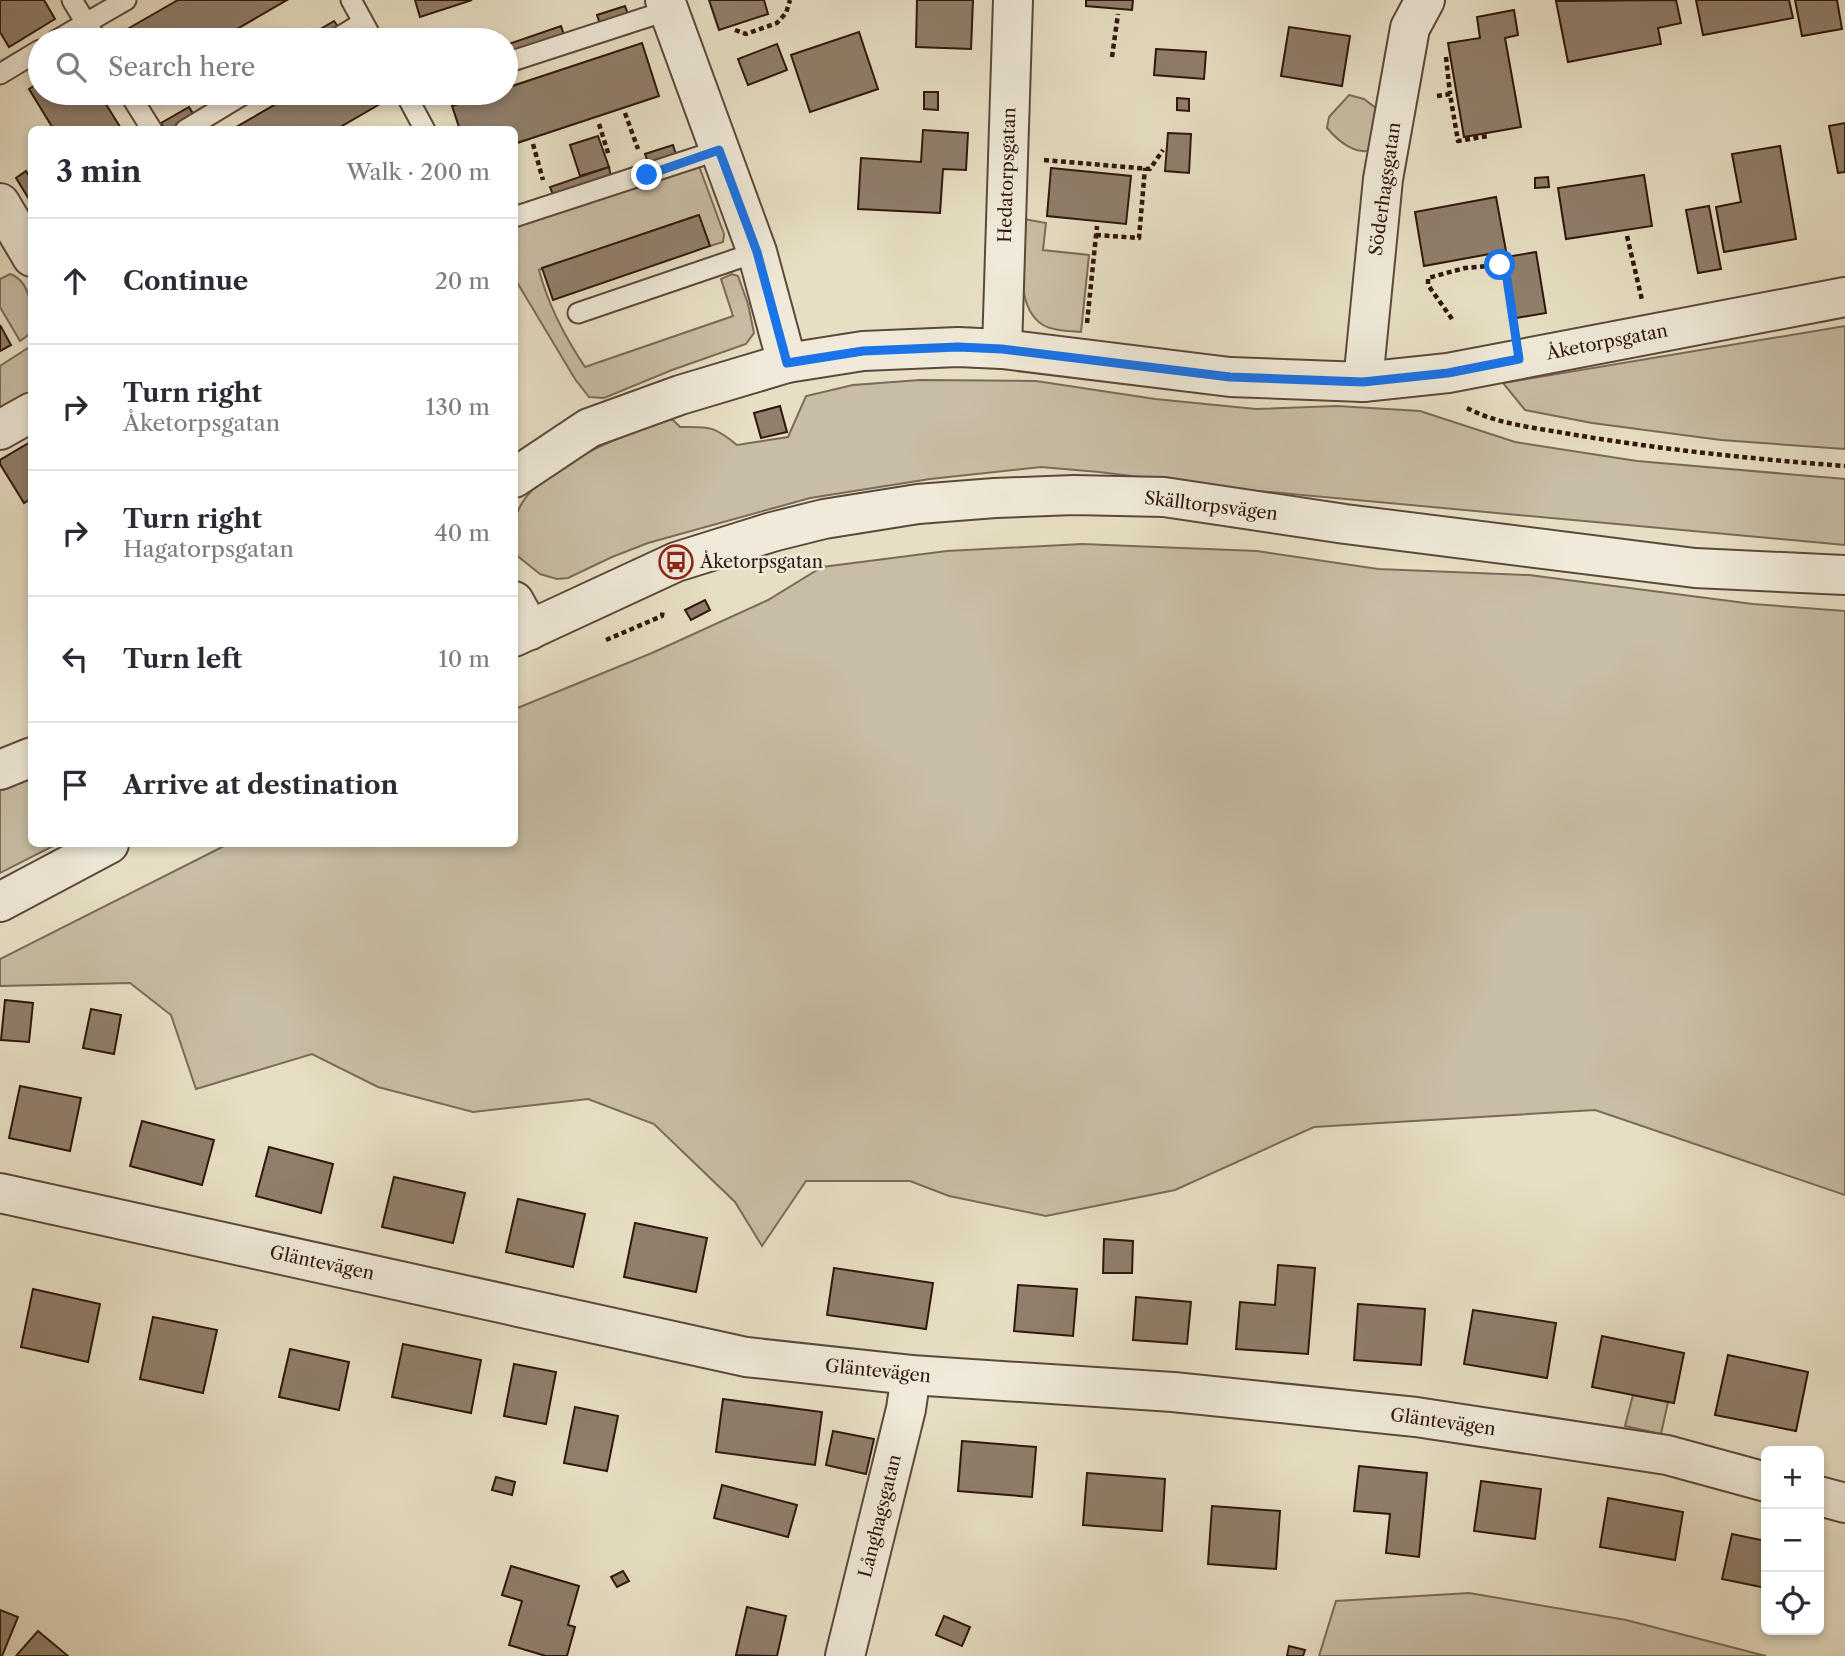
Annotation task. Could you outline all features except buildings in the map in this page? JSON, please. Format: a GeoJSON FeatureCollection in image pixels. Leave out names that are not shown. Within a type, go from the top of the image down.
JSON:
{"type":"FeatureCollection","features":[{"type":"Feature","properties":{"kind":"street","name":"Hedatorpsgatan"},"geometry":{"type":"LineString","coordinates":[[1002,349],[1013,0]]}},
{"type":"Feature","properties":{"kind":"street","name":"Söderhagsgatan"},"geometry":{"type":"LineString","coordinates":[[1363,382],[1383,179],[1410,28],[1425,0]]}},
{"type":"Feature","properties":{"kind":"street"},"geometry":{"type":"LineString","coordinates":[[667,5],[757,252],[787,363]]}},
{"type":"Feature","properties":{"kind":"street"},"geometry":{"type":"LineString","coordinates":[[0,203],[28,250]]}},
{"type":"Feature","properties":{"kind":"street","name":"Åketorpsgatan"},"geometry":{"type":"LineString","coordinates":[[518,475],[589,428],[680,395],[787,363],[863,351],[958,347],[1002,349],[1230,377],[1363,382],[1448,373],[1845,296]]}},
{"type":"Feature","properties":{"kind":"street"},"geometry":{"type":"LineString","coordinates":[[0,430],[28,414]]}},
{"type":"Feature","properties":{"kind":"street","name":"Skälltorpsvägen"},"geometry":{"type":"LineString","coordinates":[[520,623],[676,562],[824,519],[918,504],[1074,495],[1164,497],[1345,524],[1695,568],[1845,575]]}},
{"type":"Feature","properties":{"kind":"street"},"geometry":{"type":"LineString","coordinates":[[0,770],[28,759]]}},
{"type":"Feature","properties":{"kind":"street"},"geometry":{"type":"LineString","coordinates":[[0,902],[103,847]]}},
{"type":"Feature","properties":{"kind":"street","name":"Gläntevägen"},"geometry":{"type":"LineString","coordinates":[[0,1193],[746,1357],[911,1375],[1173,1392],[1416,1417],[1667,1455],[1761,1481]]}},
{"type":"Feature","properties":{"kind":"street","name":"Långhagsgatan"},"geometry":{"type":"LineString","coordinates":[[845,1656],[906,1409],[911,1375]]}},
{"type":"Feature","properties":{"kind":"street"},"geometry":{"type":"LineString","coordinates":[[1824,1497],[1845,1503]]}},
{"type":"Feature","properties":{"kind":"lane"},"geometry":{"type":"LineString","coordinates":[[72,0],[89,28]]}},
{"type":"Feature","properties":{"kind":"lane"},"geometry":{"type":"LineString","coordinates":[[77,28],[126,0]]}},
{"type":"Feature","properties":{"kind":"lane"},"geometry":{"type":"LineString","coordinates":[[351,0],[366,28]]}},
{"type":"Feature","properties":{"kind":"lane"},"geometry":{"type":"LineString","coordinates":[[518,58],[667,5]]}},
{"type":"Feature","properties":{"kind":"lane"},"geometry":{"type":"LineString","coordinates":[[0,74],[28,57]]}},
{"type":"Feature","properties":{"kind":"lane"},"geometry":{"type":"LineString","coordinates":[[136,105],[150,126]]}},
{"type":"Feature","properties":{"kind":"lane"},"geometry":{"type":"LineString","coordinates":[[192,126],[226,105]]}},
{"type":"Feature","properties":{"kind":"lane"},"geometry":{"type":"LineString","coordinates":[[414,105],[423,126]]}},
{"type":"Feature","properties":{"kind":"lane"},"geometry":{"type":"LineString","coordinates":[[518,216],[719,150]]}},
{"type":"Feature","properties":{"kind":"lane"},"geometry":{"type":"LineString","coordinates":[[578,313],[757,252]]}},
{"type":"Feature","properties":{"kind":"path"},"geometry":{"type":"LineString","coordinates":[[735,30],[746,34],[777,23],[786,13],[790,0]]}},
{"type":"Feature","properties":{"kind":"path"},"geometry":{"type":"LineString","coordinates":[[1112,57],[1118,13]]}},
{"type":"Feature","properties":{"kind":"path"},"geometry":{"type":"LineString","coordinates":[[1444,46],[1458,141],[1488,136]]}},
{"type":"Feature","properties":{"kind":"path"},"geometry":{"type":"LineString","coordinates":[[1397,101],[1450,94]]}},
{"type":"Feature","properties":{"kind":"path"},"geometry":{"type":"LineString","coordinates":[[533,144],[551,205]]}},
{"type":"Feature","properties":{"kind":"path"},"geometry":{"type":"LineString","coordinates":[[1008,157],[1150,169],[1163,150]]}},
{"type":"Feature","properties":{"kind":"path"},"geometry":{"type":"LineString","coordinates":[[1096,235],[1139,238],[1145,168]]}},
{"type":"Feature","properties":{"kind":"path"},"geometry":{"type":"LineString","coordinates":[[1084,359],[1097,226]]}},
{"type":"Feature","properties":{"kind":"path"},"geometry":{"type":"LineString","coordinates":[[1627,236],[1649,334]]}},
{"type":"Feature","properties":{"kind":"path"},"geometry":{"type":"LineString","coordinates":[[1452,319],[1429,285],[1429,278],[1465,268],[1500,265],[1507,279],[1519,359]]}},
{"type":"Feature","properties":{"kind":"path"},"geometry":{"type":"LineString","coordinates":[[1448,373],[1454,392],[1465,407],[1485,418],[1592,438],[1754,459],[1845,466]]}},
{"type":"Feature","properties":{"kind":"shaded area"},"geometry":{"type":"Polygon","coordinates":[[[1349,95],[1364,99],[1381,112],[1374,149],[1355,149],[1342,142],[1327,128],[1329,117],[1349,95]]]}},
{"type":"Feature","properties":{"kind":"shaded area"},"geometry":{"type":"Polygon","coordinates":[[[699,166],[724,234],[723,242],[710,246],[698,215],[539,270],[547,296],[585,367],[733,316],[721,279],[732,274],[738,276],[754,333],[746,344],[604,398],[589,397],[575,379],[518,284],[518,225],[699,166]]]}},
{"type":"Feature","properties":{"kind":"shaded area"},"geometry":{"type":"Polygon","coordinates":[[[1024,219],[1046,223],[1043,250],[1089,255],[1081,332],[1056,330],[1043,325],[1027,305],[1022,276],[1024,219]]]}},
{"type":"Feature","properties":{"kind":"shaded area"},"geometry":{"type":"Polygon","coordinates":[[[10,274],[18,278],[28,294],[28,335],[20,341],[0,307],[0,279],[10,274]]]}},
{"type":"Feature","properties":{"kind":"shaded area"},"geometry":{"type":"Polygon","coordinates":[[[1845,326],[1845,449],[1721,440],[1592,423],[1525,410],[1503,383],[1845,326]]]}},
{"type":"Feature","properties":{"kind":"shaded area"},"geometry":{"type":"Polygon","coordinates":[[[28,348],[28,401],[0,418],[0,366],[28,348]]]}},
{"type":"Feature","properties":{"kind":"shaded area"},"geometry":{"type":"Polygon","coordinates":[[[920,380],[1036,381],[1155,399],[1256,409],[1337,406],[1420,411],[1515,442],[1637,461],[1845,479],[1845,545],[1247,490],[1041,467],[930,479],[810,498],[648,543],[568,578],[557,579],[540,574],[518,556],[518,513],[522,503],[536,486],[578,458],[666,419],[673,420],[680,427],[704,427],[716,431],[737,445],[788,437],[806,396],[853,385],[920,380]]]}},
{"type":"Feature","properties":{"kind":"shaded area"},"geometry":{"type":"Polygon","coordinates":[[[1082,544],[1257,551],[1378,569],[1529,575],[1753,604],[1845,611],[1845,1195],[1595,1110],[1314,1127],[1175,1190],[1046,1216],[949,1196],[910,1181],[806,1181],[762,1246],[735,1202],[654,1124],[588,1099],[473,1112],[378,1087],[312,1054],[196,1089],[171,1015],[130,983],[0,986],[0,959],[222,847],[518,847],[518,708],[652,653],[768,600],[822,567],[947,551],[1082,544]]]}},
{"type":"Feature","properties":{"kind":"shaded area"},"geometry":{"type":"Polygon","coordinates":[[[28,777],[28,847],[51,847],[0,873],[0,788],[28,777]]]}},
{"type":"Feature","properties":{"kind":"shaded area"},"geometry":{"type":"Polygon","coordinates":[[[1633,1395],[1668,1402],[1661,1434],[1625,1426],[1633,1395]]]}},
{"type":"Feature","properties":{"kind":"shaded area"},"geometry":{"type":"Polygon","coordinates":[[[1469,1593],[1626,1620],[1766,1656],[1319,1656],[1336,1601],[1469,1593]]]}},
{"type":"Feature","properties":{"kind":"place","name":"Åketorpsgatan"},"geometry":{"type":"Point","coordinates":[676,562]}},
{"type":"Feature","properties":{"kind":"route"},"geometry":{"type":"LineString","coordinates":[[647,175],[719,150],[757,252],[787,363],[863,351],[958,347],[1002,349],[1230,377],[1363,382],[1448,373],[1519,359],[1507,279],[1500,265]]}}]}
